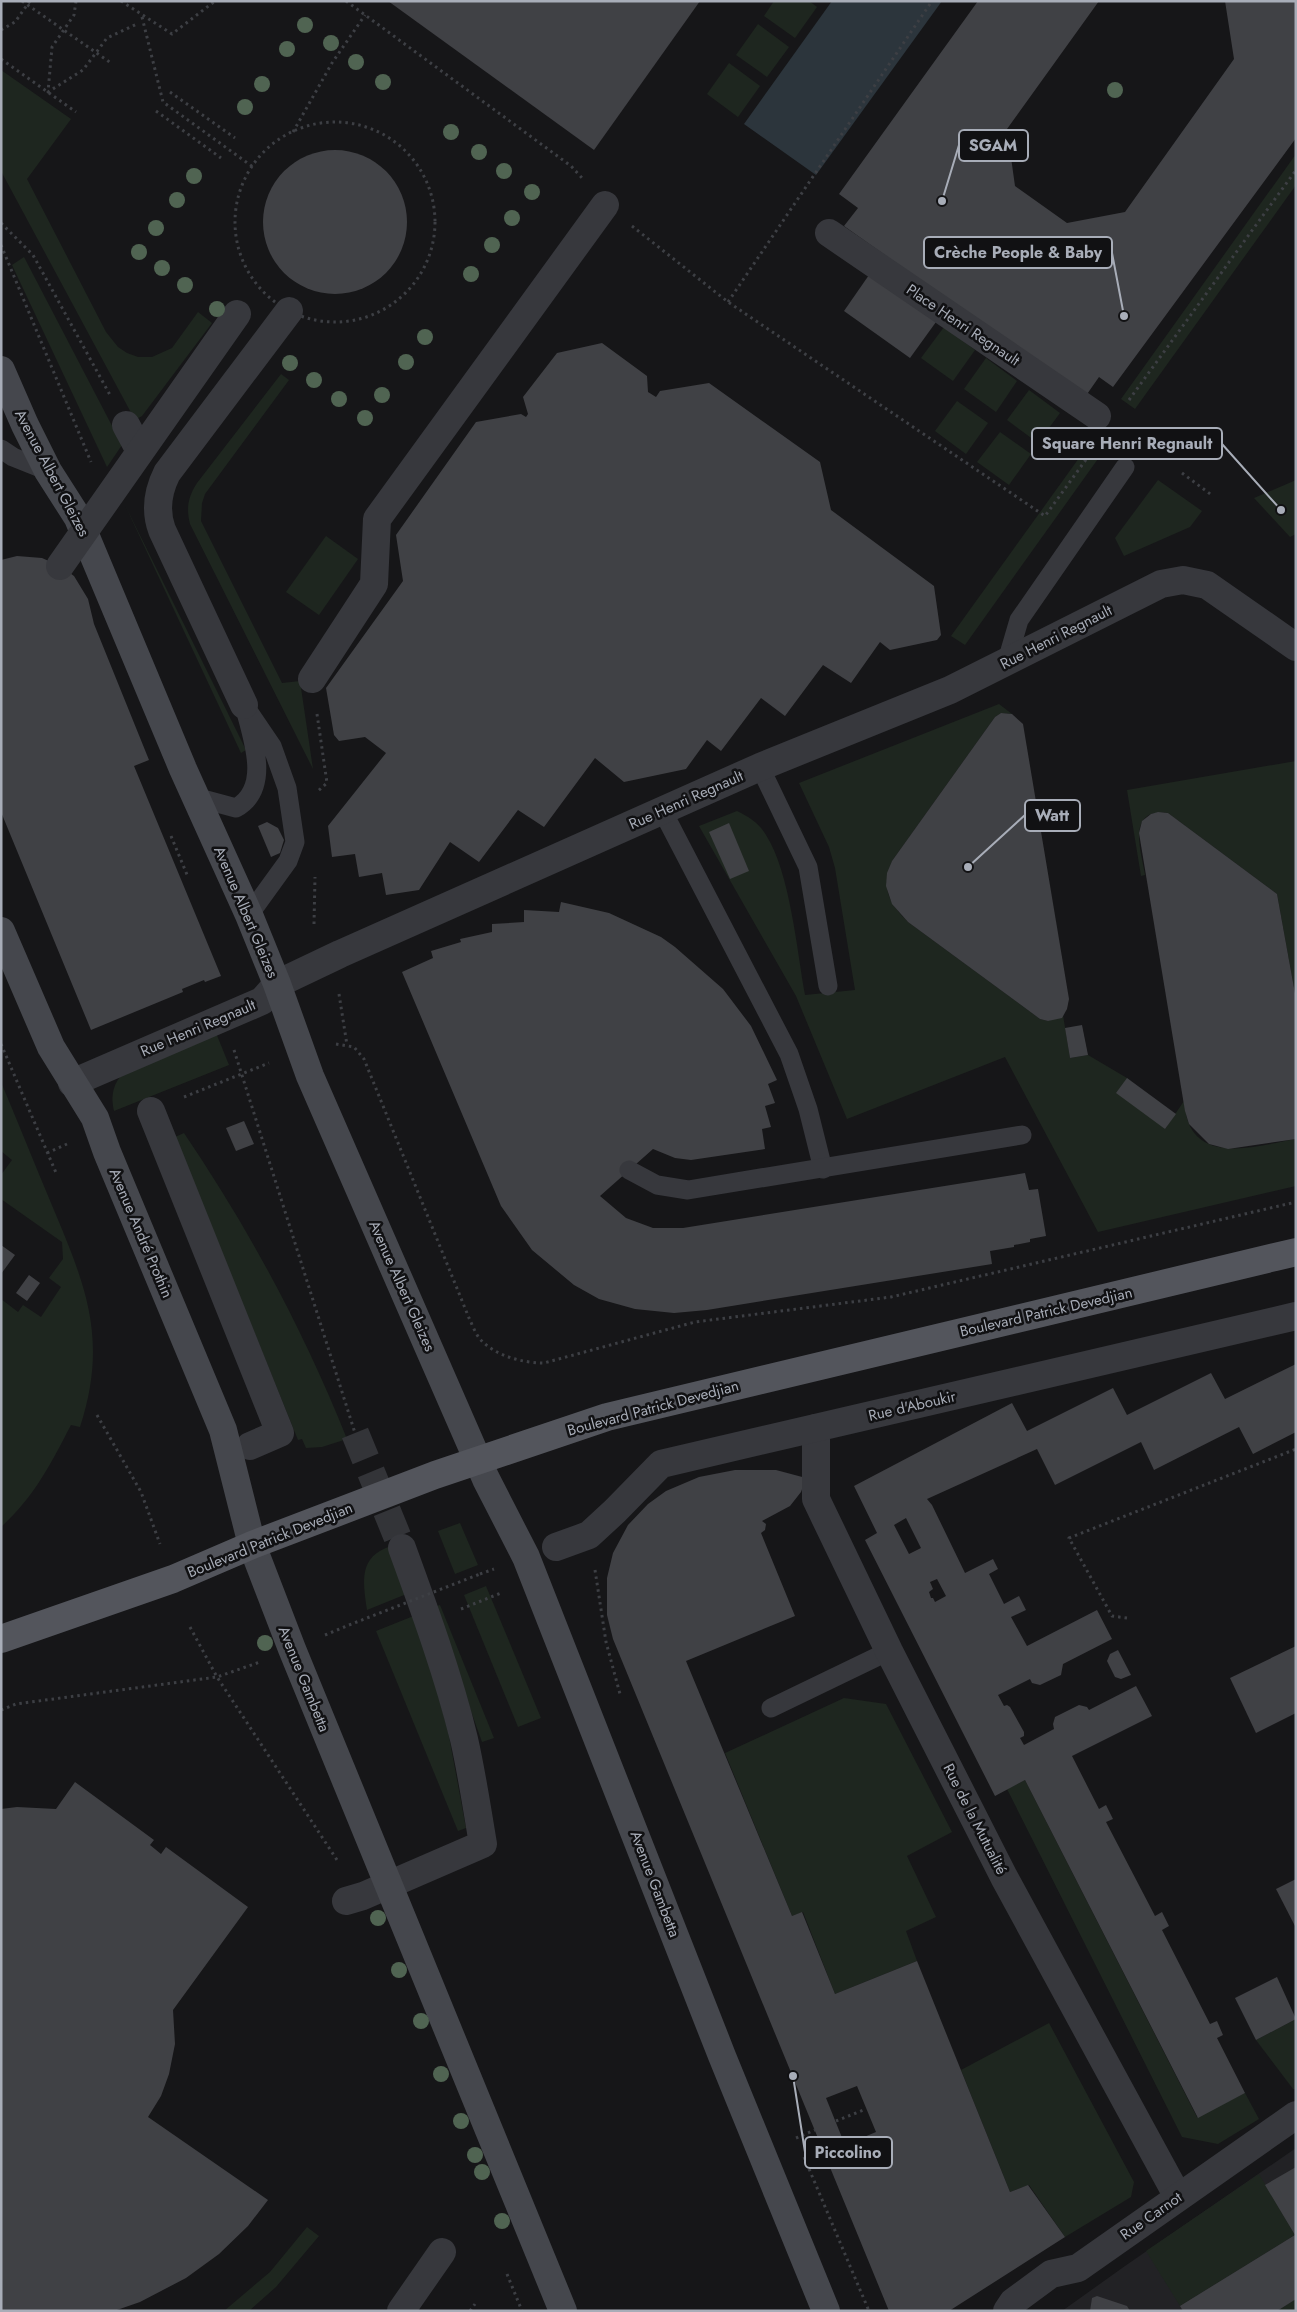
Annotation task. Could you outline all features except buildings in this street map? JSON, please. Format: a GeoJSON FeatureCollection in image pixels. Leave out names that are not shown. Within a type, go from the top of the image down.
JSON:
{"type":"FeatureCollection","features":[{"type":"Feature","properties":{"kind":"main road","name":"Avenue Albert Gleizes"},"geometry":{"type":"LineString","coordinates":[[1,370],[48,471],[78,518],[195,797],[249,916],[277,984],[310,1076],[479,1460]]}},
{"type":"Feature","properties":{"kind":"main road","name":"Avenue André Prothin"},"geometry":{"type":"LineString","coordinates":[[1,931],[51,1047],[72,1084],[95,1118],[107,1152],[223,1430],[252,1546]]}},
{"type":"Feature","properties":{"kind":"main road","name":"Boulevard Patrick Devedjian"},"geometry":{"type":"LineString","coordinates":[[1,1640],[173,1579],[435,1474],[607,1417],[1296,1252]]}},
{"type":"Feature","properties":{"kind":"main road","name":"Avenue Gambetta"},"geometry":{"type":"LineString","coordinates":[[479,1460],[529,1564],[715,2038],[826,2311]]}},
{"type":"Feature","properties":{"kind":"main road","name":"Avenue Gambetta"},"geometry":{"type":"LineString","coordinates":[[252,1546],[292,1649],[564,2311]]}},
{"type":"Feature","properties":{"kind":"street"},"geometry":{"type":"LineString","coordinates":[[312,679],[374,584],[377,519],[606,205]]}},
{"type":"Feature","properties":{"kind":"street","name":"Place Henri Regnault"},"geometry":{"type":"LineString","coordinates":[[829,233],[1097,416]]}},
{"type":"Feature","properties":{"kind":"street"},"geometry":{"type":"LineString","coordinates":[[244,705],[162,530],[158,504],[160,488],[167,473],[289,311]]}},
{"type":"Feature","properties":{"kind":"street"},"geometry":{"type":"LineString","coordinates":[[60,566],[237,314]]}},
{"type":"Feature","properties":{"kind":"street"},"geometry":{"type":"LineString","coordinates":[[126,425],[140,452]]}},
{"type":"Feature","properties":{"kind":"street","name":"Rue Henri Regnault"},"geometry":{"type":"LineString","coordinates":[[72,1084],[262,1001],[277,984],[662,810],[760,767],[950,690],[1161,584],[1183,580],[1207,585],[1296,647]]}},
{"type":"Feature","properties":{"kind":"street"},"geometry":{"type":"LineString","coordinates":[[151,1111],[280,1433],[250,1446]]}},
{"type":"Feature","properties":{"kind":"street","name":"Rue d'Aboukir"},"geometry":{"type":"LineString","coordinates":[[556,1547],[589,1535],[616,1511],[661,1464],[1296,1316]]}},
{"type":"Feature","properties":{"kind":"street","name":"Rue de la Mutualité"},"geometry":{"type":"LineString","coordinates":[[816,1428],[816,1499],[889,1652],[1004,1877],[1178,2197]]}},
{"type":"Feature","properties":{"kind":"street"},"geometry":{"type":"LineString","coordinates":[[350,1900],[483,1844],[464,1738],[428,1622],[402,1548]]}},
{"type":"Feature","properties":{"kind":"street","name":"Rue Carnot"},"geometry":{"type":"LineString","coordinates":[[1007,2311],[1012,2302],[1051,2274],[1078,2268],[1296,2115]]}},
{"type":"Feature","properties":{"kind":"street"},"geometry":{"type":"LineString","coordinates":[[401,2311],[442,2252]]}},
{"type":"Feature","properties":{"kind":"lane"},"geometry":{"type":"LineString","coordinates":[[1,449],[13,457],[48,471]]}},
{"type":"Feature","properties":{"kind":"lane"},"geometry":{"type":"LineString","coordinates":[[1007,661],[1019,620],[1125,467]]}},
{"type":"Feature","properties":{"kind":"lane"},"geometry":{"type":"LineString","coordinates":[[195,797],[236,808],[245,803],[255,784],[258,770],[244,705]]}},
{"type":"Feature","properties":{"kind":"lane"},"geometry":{"type":"LineString","coordinates":[[244,705],[272,746],[287,788],[295,842],[288,861],[249,916]]}},
{"type":"Feature","properties":{"kind":"lane"},"geometry":{"type":"LineString","coordinates":[[760,767],[808,867],[828,986]]}},
{"type":"Feature","properties":{"kind":"lane"},"geometry":{"type":"LineString","coordinates":[[662,810],[789,1054],[808,1109],[823,1169]]}},
{"type":"Feature","properties":{"kind":"lane"},"geometry":{"type":"LineString","coordinates":[[629,1170],[657,1185],[688,1190],[1022,1136]]}},
{"type":"Feature","properties":{"kind":"lane"},"geometry":{"type":"LineString","coordinates":[[771,1708],[889,1652]]}},
{"type":"Feature","properties":{"kind":"path"},"geometry":{"type":"LineString","coordinates":[[22,1],[29,3],[110,63]]}},
{"type":"Feature","properties":{"kind":"path"},"geometry":{"type":"LineString","coordinates":[[48,92],[52,47],[74,15],[76,1]]}},
{"type":"Feature","properties":{"kind":"path"},"geometry":{"type":"LineString","coordinates":[[121,1],[172,34],[215,1]]}},
{"type":"Feature","properties":{"kind":"path"},"geometry":{"type":"LineString","coordinates":[[294,132],[332,63],[365,15],[346,1]]}},
{"type":"Feature","properties":{"kind":"path"},"geometry":{"type":"LineString","coordinates":[[728,302],[932,1]]}},
{"type":"Feature","properties":{"kind":"path"},"geometry":{"type":"LineString","coordinates":[[1,30],[15,22],[29,3]]}},
{"type":"Feature","properties":{"kind":"path"},"geometry":{"type":"LineString","coordinates":[[142,16],[163,102],[253,166]]}},
{"type":"Feature","properties":{"kind":"path"},"geometry":{"type":"LineString","coordinates":[[48,92],[83,70],[107,38],[136,24]]}},
{"type":"Feature","properties":{"kind":"path"},"geometry":{"type":"LineString","coordinates":[[1,59],[76,112]]}},
{"type":"Feature","properties":{"kind":"path"},"geometry":{"type":"LineString","coordinates":[[170,92],[234,138]]}},
{"type":"Feature","properties":{"kind":"path"},"geometry":{"type":"LineString","coordinates":[[156,111],[221,158]]}},
{"type":"Feature","properties":{"kind":"path"},"geometry":{"type":"LineString","coordinates":[[341,123],[370,128],[387,137],[403,149],[416,163],[432,198],[435,218],[434,238],[421,274],[394,303],[377,313],[358,320],[340,322],[320,321],[301,316],[289,311],[267,296],[245,264],[238,246],[236,226],[237,207],[242,188],[253,166],[262,154],[277,141],[294,132],[312,125],[341,123]]}},
{"type":"Feature","properties":{"kind":"path"},"geometry":{"type":"LineString","coordinates":[[1,223],[33,254],[126,425]]}},
{"type":"Feature","properties":{"kind":"path"},"geometry":{"type":"LineString","coordinates":[[1182,472],[1213,496]]}},
{"type":"Feature","properties":{"kind":"path"},"geometry":{"type":"LineString","coordinates":[[312,679],[326,774]]}},
{"type":"Feature","properties":{"kind":"path"},"geometry":{"type":"LineString","coordinates":[[338,993],[347,1045]]}},
{"type":"Feature","properties":{"kind":"path"},"geometry":{"type":"LineString","coordinates":[[1,1044],[57,1175]]}},
{"type":"Feature","properties":{"kind":"path"},"geometry":{"type":"LineString","coordinates":[[329,1044],[354,1047],[360,1053],[369,1070],[469,1318],[480,1339],[509,1357],[527,1363],[544,1363],[695,1322],[891,1297],[1296,1202]]}},
{"type":"Feature","properties":{"kind":"path"},"geometry":{"type":"LineString","coordinates":[[233,1046],[354,1433]]}},
{"type":"Feature","properties":{"kind":"path"},"geometry":{"type":"LineString","coordinates":[[151,1111],[277,1060]]}},
{"type":"Feature","properties":{"kind":"path"},"geometry":{"type":"LineString","coordinates":[[48,1152],[68,1144]]}},
{"type":"Feature","properties":{"kind":"path"},"geometry":{"type":"LineString","coordinates":[[97,1415],[141,1492],[160,1544]]}},
{"type":"Feature","properties":{"kind":"path"},"geometry":{"type":"LineString","coordinates":[[1127,1618],[1112,1616],[1069,1538],[1296,1449]]}},
{"type":"Feature","properties":{"kind":"path"},"geometry":{"type":"LineString","coordinates":[[589,1535],[606,1642],[622,1699]]}},
{"type":"Feature","properties":{"kind":"path"},"geometry":{"type":"LineString","coordinates":[[318,1638],[480,1574]]}},
{"type":"Feature","properties":{"kind":"path"},"geometry":{"type":"LineString","coordinates":[[428,1622],[502,1593]]}},
{"type":"Feature","properties":{"kind":"path"},"geometry":{"type":"LineString","coordinates":[[190,1627],[217,1677],[341,1866],[350,1900]]}},
{"type":"Feature","properties":{"kind":"path"},"geometry":{"type":"LineString","coordinates":[[1,1710],[16,1704],[217,1677],[268,1659]]}},
{"type":"Feature","properties":{"kind":"path"},"geometry":{"type":"LineString","coordinates":[[836,2121],[866,2108]]}},
{"type":"Feature","properties":{"kind":"path"},"geometry":{"type":"LineString","coordinates":[[793,2129],[800,2147]]}},
{"type":"Feature","properties":{"kind":"path"},"geometry":{"type":"LineString","coordinates":[[796,2138],[815,2130]]}},
{"type":"Feature","properties":{"kind":"path"},"geometry":{"type":"LineString","coordinates":[[804,2156],[869,2311]]}},
{"type":"Feature","properties":{"kind":"path"},"geometry":{"type":"LineString","coordinates":[[470,2311],[475,2304]]}},
{"type":"Feature","properties":{"kind":"shaded area"},"geometry":{"type":"Polygon","coordinates":[[[774,1],[809,1],[817,7],[795,38],[764,16],[774,1]]]}},
{"type":"Feature","properties":{"kind":"shaded area"},"geometry":{"type":"Polygon","coordinates":[[[832,1],[942,1],[816,175],[744,124],[832,1]]]}},
{"type":"Feature","properties":{"kind":"shaded area"},"geometry":{"type":"Polygon","coordinates":[[[758,24],[789,47],[767,77],[736,55],[758,24]]]}},
{"type":"Feature","properties":{"kind":"shaded area"},"geometry":{"type":"Polygon","coordinates":[[[729,63],[760,86],[738,117],[707,94],[729,63]]]}},
{"type":"Feature","properties":{"kind":"shaded area"},"geometry":{"type":"Polygon","coordinates":[[[1,70],[71,119],[27,179],[106,332],[118,347],[138,357],[152,357],[172,348],[198,312],[212,323],[142,416],[135,420],[1,171],[1,70]]]}},
{"type":"Feature","properties":{"kind":"shaded area"},"geometry":{"type":"Polygon","coordinates":[[[1296,154],[1296,185],[1135,409],[1121,399],[1296,154]]]}},
{"type":"Feature","properties":{"kind":"shaded area"},"geometry":{"type":"Polygon","coordinates":[[[24,257],[122,445],[107,467],[12,265],[24,257]]]}},
{"type":"Feature","properties":{"kind":"shaded area"},"geometry":{"type":"Polygon","coordinates":[[[944,327],[975,350],[953,381],[921,358],[944,327]]]}},
{"type":"Feature","properties":{"kind":"shaded area"},"geometry":{"type":"Polygon","coordinates":[[[986,358],[1017,381],[996,412],[964,389],[986,358]]]}},
{"type":"Feature","properties":{"kind":"shaded area"},"geometry":{"type":"Polygon","coordinates":[[[281,374],[289,380],[205,494],[202,503],[201,521],[282,683],[300,681],[313,769],[190,524],[188,513],[190,498],[197,483],[281,374]]]}},
{"type":"Feature","properties":{"kind":"shaded area"},"geometry":{"type":"Polygon","coordinates":[[[1029,390],[1060,413],[1038,443],[1007,420],[1029,390]]]}},
{"type":"Feature","properties":{"kind":"shaded area"},"geometry":{"type":"Polygon","coordinates":[[[957,401],[988,423],[966,454],[935,431],[957,401]]]}},
{"type":"Feature","properties":{"kind":"shaded area"},"geometry":{"type":"Polygon","coordinates":[[[1000,432],[1031,454],[1009,485],[977,462],[1000,432]]]}},
{"type":"Feature","properties":{"kind":"shaded area"},"geometry":{"type":"Polygon","coordinates":[[[1097,433],[1110,442],[965,645],[951,636],[1097,433]]]}},
{"type":"Feature","properties":{"kind":"shaded area"},"geometry":{"type":"Polygon","coordinates":[[[1158,480],[1202,511],[1190,527],[1124,556],[1115,538],[1158,480]]]}},
{"type":"Feature","properties":{"kind":"shaded area"},"geometry":{"type":"Polygon","coordinates":[[[1296,480],[1296,534],[1290,537],[1254,498],[1296,480]]]}},
{"type":"Feature","properties":{"kind":"shaded area"},"geometry":{"type":"Polygon","coordinates":[[[125,505],[246,750],[241,753],[125,505]]]}},
{"type":"Feature","properties":{"kind":"shaded area"},"geometry":{"type":"Polygon","coordinates":[[[326,536],[358,559],[319,615],[286,592],[326,536]]]}},
{"type":"Feature","properties":{"kind":"shaded area"},"geometry":{"type":"Polygon","coordinates":[[[999,704],[1012,714],[1001,713],[995,717],[892,861],[887,879],[888,894],[891,901],[908,922],[1040,1019],[1048,1021],[1063,1015],[1070,1058],[1088,1055],[1127,1078],[1165,1129],[1184,1101],[1189,1124],[1197,1136],[1209,1144],[1222,1148],[1237,1148],[1296,1139],[1296,1186],[1098,1232],[1005,1057],[847,1119],[796,996],[699,826],[737,811],[750,818],[760,827],[774,851],[787,890],[805,995],[855,990],[835,868],[829,847],[799,783],[999,704]]]}},
{"type":"Feature","properties":{"kind":"shaded area"},"geometry":{"type":"Polygon","coordinates":[[[1296,761],[1296,999],[1277,894],[1168,813],[1155,813],[1146,817],[1141,824],[1139,843],[1145,875],[1141,876],[1127,790],[1296,761]]]}},
{"type":"Feature","properties":{"kind":"shaded area"},"geometry":{"type":"Polygon","coordinates":[[[216,1033],[229,1065],[114,1111],[113,1093],[120,1077],[216,1033]]]}},
{"type":"Feature","properties":{"kind":"shaded area"},"geometry":{"type":"Polygon","coordinates":[[[1,1082],[74,1260],[83,1286],[93,1338],[88,1395],[80,1427],[71,1425],[49,1467],[33,1492],[1,1527],[1,1299],[18,1312],[23,1305],[41,1317],[61,1287],[49,1278],[63,1259],[62,1242],[1,1199],[1,1175],[12,1160],[1,1151],[1,1082]]]}},
{"type":"Feature","properties":{"kind":"shaded area"},"geometry":{"type":"Polygon","coordinates":[[[184,1133],[231,1206],[274,1282],[313,1359],[347,1439],[322,1447],[306,1448],[302,1439],[298,1440],[175,1137],[184,1133]]]}},
{"type":"Feature","properties":{"kind":"shaded area"},"geometry":{"type":"Polygon","coordinates":[[[460,1523],[478,1565],[455,1574],[438,1531],[460,1523]]]}},
{"type":"Feature","properties":{"kind":"shaded area"},"geometry":{"type":"Polygon","coordinates":[[[391,1546],[409,1593],[367,1610],[364,1580],[368,1563],[380,1551],[391,1546]]]}},
{"type":"Feature","properties":{"kind":"shaded area"},"geometry":{"type":"Polygon","coordinates":[[[486,1586],[541,1718],[518,1727],[464,1595],[486,1586]]]}},
{"type":"Feature","properties":{"kind":"shaded area"},"geometry":{"type":"Polygon","coordinates":[[[440,1605],[494,1738],[482,1742],[434,1607],[440,1605]]]}},
{"type":"Feature","properties":{"kind":"shaded area"},"geometry":{"type":"Polygon","coordinates":[[[416,1615],[448,1731],[466,1828],[458,1831],[376,1631],[416,1615]]]}},
{"type":"Feature","properties":{"kind":"shaded area"},"geometry":{"type":"Polygon","coordinates":[[[844,1698],[886,1704],[952,1832],[907,1856],[936,1917],[906,1931],[917,1961],[835,1994],[803,1912],[792,1916],[725,1753],[844,1698]]]}},
{"type":"Feature","properties":{"kind":"shaded area"},"geometry":{"type":"Polygon","coordinates":[[[1025,1780],[1197,2117],[1245,2093],[1259,2119],[1218,2144],[1182,2137],[1007,1789],[1025,1780]]]}},
{"type":"Feature","properties":{"kind":"shaded area"},"geometry":{"type":"Polygon","coordinates":[[[1296,2019],[1296,2089],[1293,2089],[1256,2040],[1296,2019]]]}},
{"type":"Feature","properties":{"kind":"shaded area"},"geometry":{"type":"Polygon","coordinates":[[[1049,2023],[1134,2182],[1131,2197],[1065,2237],[1029,2185],[1010,2192],[961,2070],[1049,2023]]]}},
{"type":"Feature","properties":{"kind":"shaded area"},"geometry":{"type":"Polygon","coordinates":[[[1296,2148],[1296,2311],[1062,2311],[1125,2266],[1296,2148]]]}},
{"type":"Feature","properties":{"kind":"shaded area"},"geometry":{"type":"Polygon","coordinates":[[[1259,2174],[1295,2235],[1180,2306],[1146,2251],[1259,2174]]]}},
{"type":"Feature","properties":{"kind":"shaded area"},"geometry":{"type":"Polygon","coordinates":[[[307,2227],[319,2236],[276,2287],[249,2311],[224,2311],[270,2272],[307,2227]]]}},
{"type":"Feature","properties":{"kind":"shaded area"},"geometry":{"type":"Polygon","coordinates":[[[1296,2299],[1296,2311],[1277,2311],[1296,2299]]]}},
{"type":"Feature","properties":{"kind":"tunnel"},"geometry":{"type":"LineString","coordinates":[[355,1433],[402,1548]]}},
{"type":"Feature","properties":{"kind":"place","name":"SGAM"},"geometry":{"type":"Point","coordinates":[942,201]}},
{"type":"Feature","properties":{"kind":"place","name":"Crèche People & Baby"},"geometry":{"type":"Point","coordinates":[1124,316]}},
{"type":"Feature","properties":{"kind":"place","name":"Square Henri Regnault"},"geometry":{"type":"Point","coordinates":[1281,510]}},
{"type":"Feature","properties":{"kind":"place","name":"Watt"},"geometry":{"type":"Point","coordinates":[968,867]}},
{"type":"Feature","properties":{"kind":"place","name":"Piccolino"},"geometry":{"type":"Point","coordinates":[793,2076]}}]}
